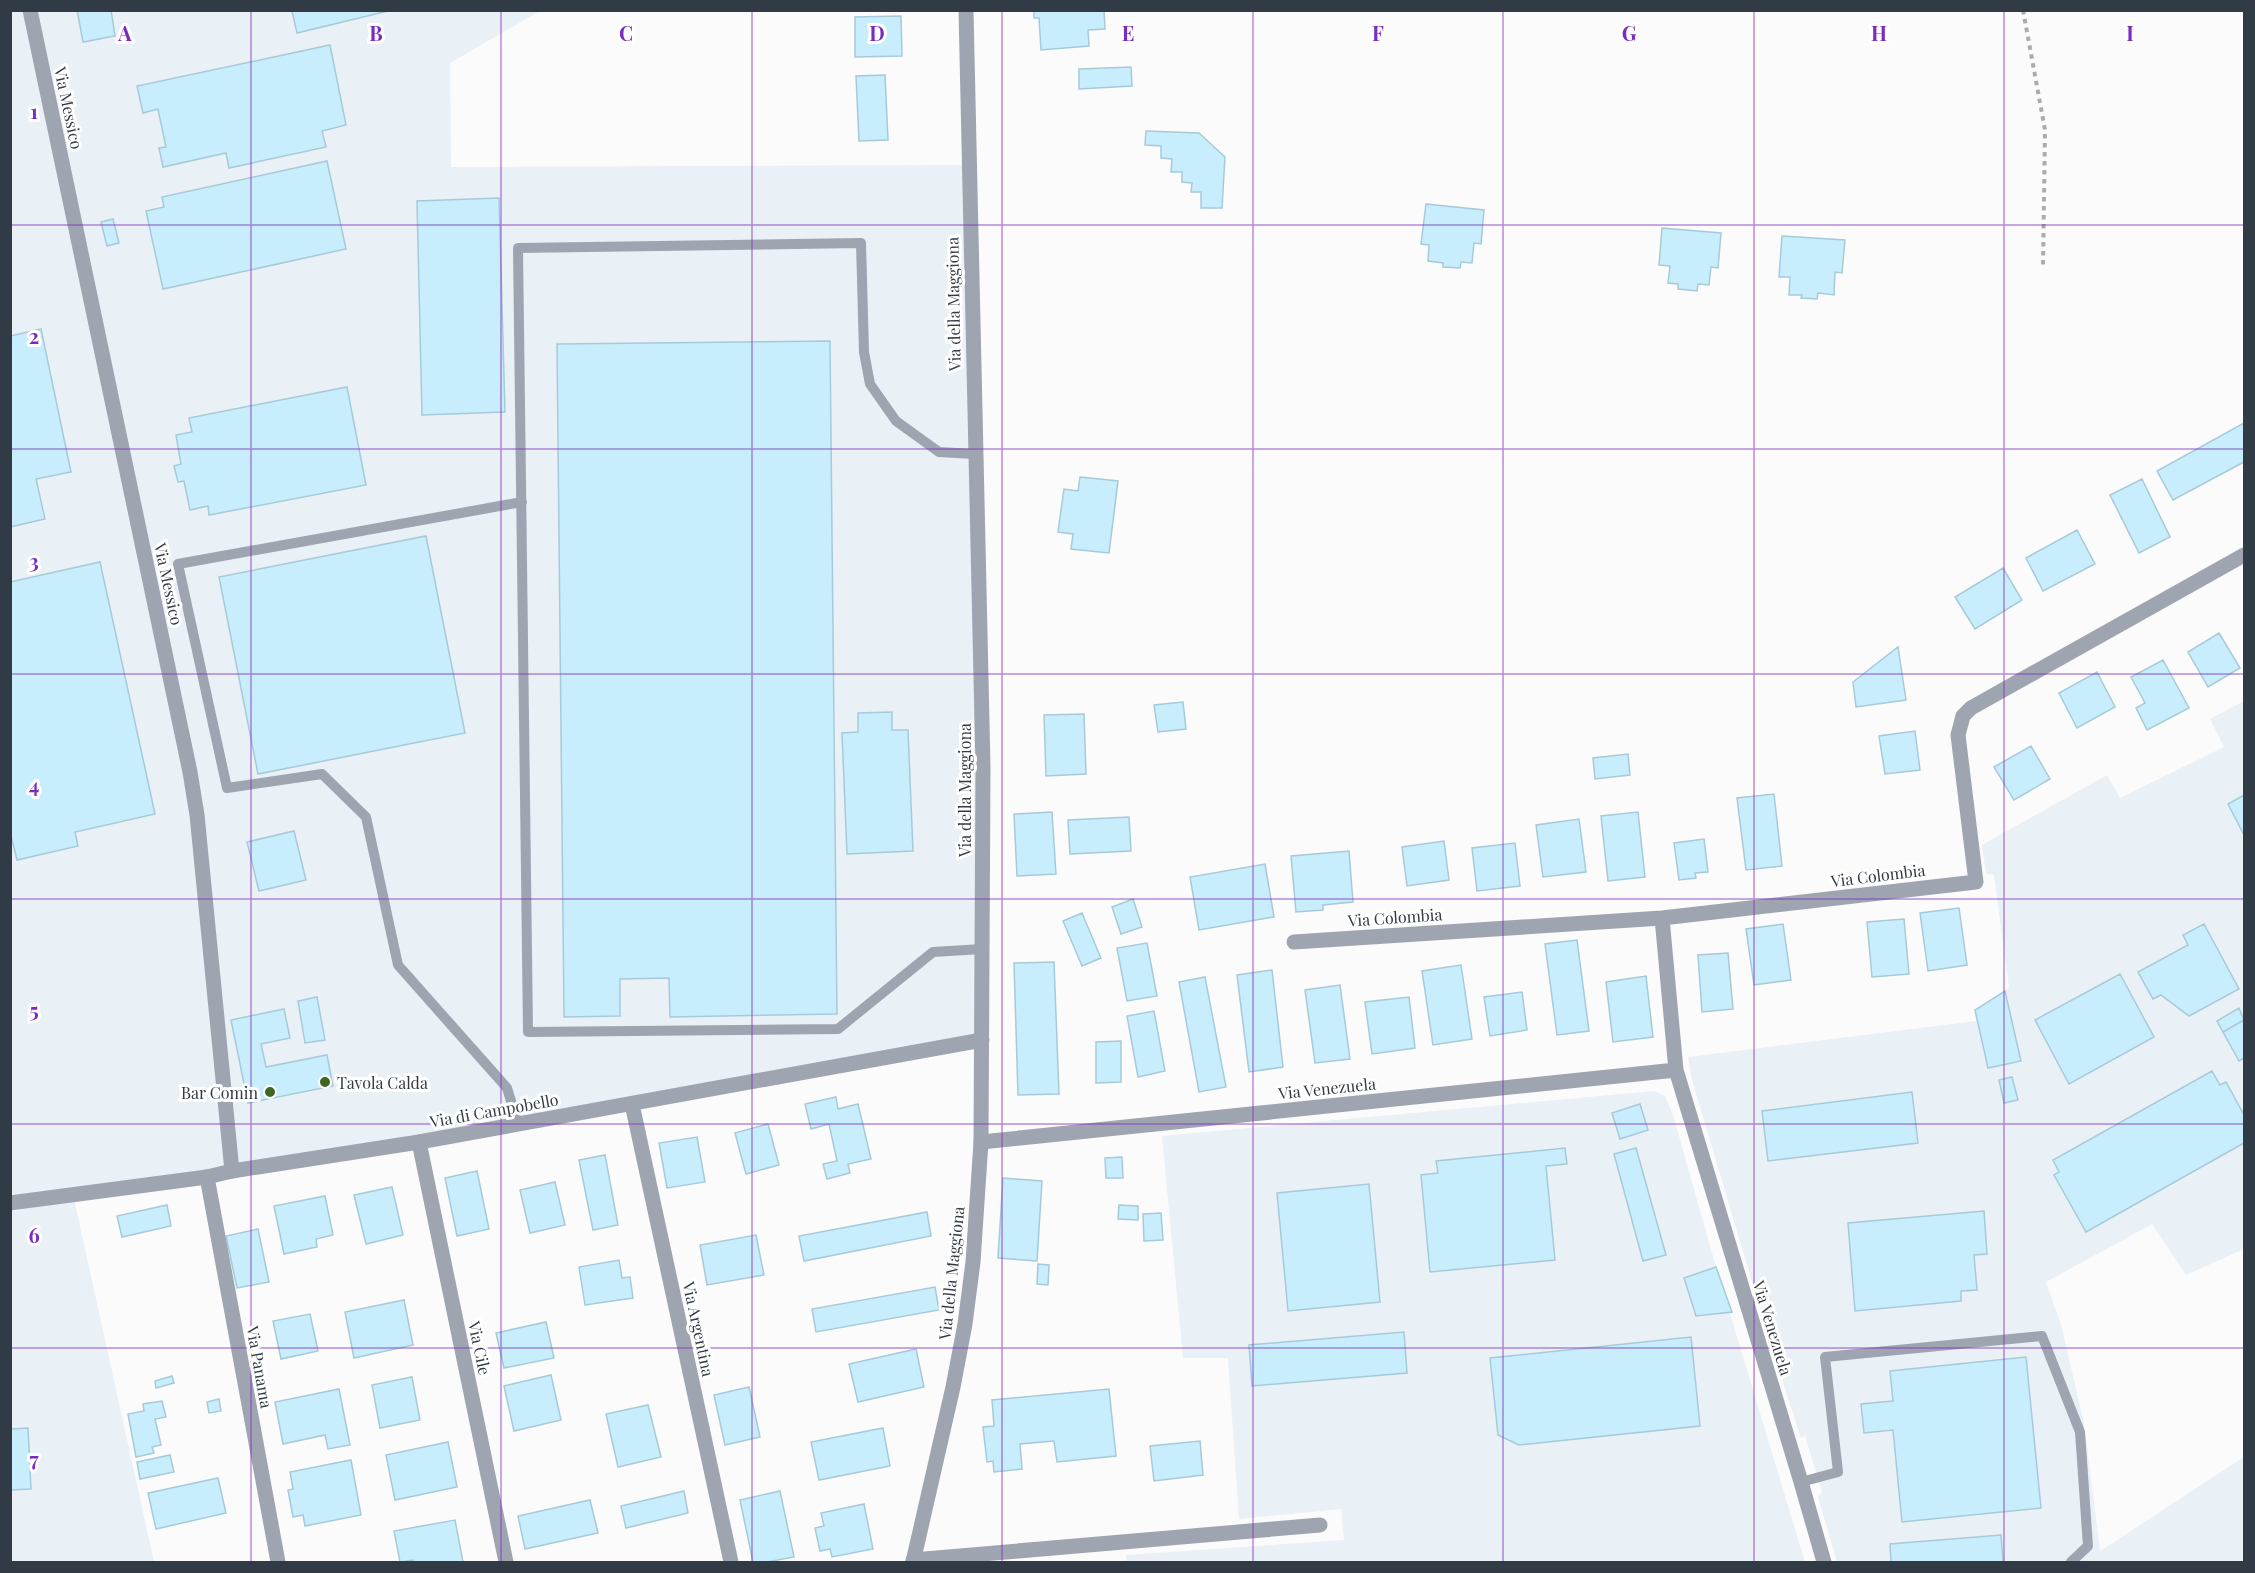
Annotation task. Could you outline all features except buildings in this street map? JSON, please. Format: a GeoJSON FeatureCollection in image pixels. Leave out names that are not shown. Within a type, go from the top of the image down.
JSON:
{"type":"FeatureCollection","features":[{"type":"Feature","properties":{"kind":"street","name":"Via Messico"},"geometry":{"type":"LineString","coordinates":[[30,10],[190,772],[197,814],[232,1171]]}},
{"type":"Feature","properties":{"kind":"street","name":"Via della Maggiona"},"geometry":{"type":"LineString","coordinates":[[913,1561],[965,1324],[973,1262],[981,1142],[983,767],[974,454],[966,10]]}},
{"type":"Feature","properties":{"kind":"street","name":"Via Colombia"},"geometry":{"type":"LineString","coordinates":[[1294,942],[1662,918],[1976,882],[1958,735],[1963,716],[1971,708],[2244,555]]}},
{"type":"Feature","properties":{"kind":"street","name":"Via Venezuela"},"geometry":{"type":"LineString","coordinates":[[1662,918],[1676,1070],[1824,1563]]}},
{"type":"Feature","properties":{"kind":"street","name":"Via di Campobello"},"geometry":{"type":"LineString","coordinates":[[10,1203],[207,1177],[232,1171],[419,1142],[982,1040]]}},
{"type":"Feature","properties":{"kind":"street","name":"Via Venezuela"},"geometry":{"type":"LineString","coordinates":[[981,1142],[1676,1070]]}},
{"type":"Feature","properties":{"kind":"street","name":"Via Argentina"},"geometry":{"type":"LineString","coordinates":[[632,1104],[731,1563]]}},
{"type":"Feature","properties":{"kind":"street","name":"Via Cile"},"geometry":{"type":"LineString","coordinates":[[419,1142],[506,1563]]}},
{"type":"Feature","properties":{"kind":"street","name":"Via Panama"},"geometry":{"type":"LineString","coordinates":[[207,1177],[278,1563]]}},
{"type":"Feature","properties":{"kind":"street"},"geometry":{"type":"LineString","coordinates":[[913,1561],[1320,1525]]}},
{"type":"Feature","properties":{"kind":"lane"},"geometry":{"type":"LineString","coordinates":[[974,454],[939,452],[896,421],[870,384],[864,352],[861,243],[518,248],[528,1032],[838,1029],[933,952],[982,949]]}},
{"type":"Feature","properties":{"kind":"lane"},"geometry":{"type":"LineString","coordinates":[[518,1124],[507,1088],[398,965],[366,818],[322,774],[227,788],[178,564],[522,502]]}},
{"type":"Feature","properties":{"kind":"lane"},"geometry":{"type":"LineString","coordinates":[[1801,1482],[1838,1472],[1825,1358],[2042,1336],[2080,1432],[2088,1546],[2071,1563]]}},
{"type":"Feature","properties":{"kind":"path"},"geometry":{"type":"LineString","coordinates":[[2023,10],[2045,130],[2043,267]]}},
{"type":"Feature","properties":{"kind":"shaded area"},"geometry":{"type":"Polygon","coordinates":[[[10,11],[540,11],[450,63],[451,167],[969,165],[982,1040],[11,1203],[10,11]]]}},
{"type":"Feature","properties":{"kind":"shaded area"},"geometry":{"type":"Polygon","coordinates":[[[2244,701],[2244,1249],[2186,1275],[2152,1224],[2046,1282],[2061,1325],[2084,1423],[2100,1551],[2244,1457],[2244,1562],[1837,1562],[1818,1497],[1822,1492],[1805,1436],[1801,1438],[1772,1349],[1692,1080],[1688,1057],[1976,1021],[1975,1010],[2009,987],[1994,875],[1986,874],[1982,845],[2107,775],[2120,798],[2224,747],[2210,719],[2244,701]]]}},
{"type":"Feature","properties":{"kind":"shaded area"},"geometry":{"type":"Polygon","coordinates":[[[1654,1091],[1665,1096],[1673,1115],[1716,1267],[1805,1562],[1127,1562],[1126,1555],[1344,1540],[1341,1509],[1239,1519],[1228,1358],[1183,1358],[1162,1136],[1654,1091]]]}},
{"type":"Feature","properties":{"kind":"shaded area"},"geometry":{"type":"Polygon","coordinates":[[[74,1199],[154,1562],[11,1562],[10,1212],[74,1199]]]}},
{"type":"Feature","properties":{"kind":"place","name":"Tavola Calda"},"geometry":{"type":"Point","coordinates":[325,1082]}},
{"type":"Feature","properties":{"kind":"place","name":"Bar Comin"},"geometry":{"type":"Point","coordinates":[270,1092]}}]}
